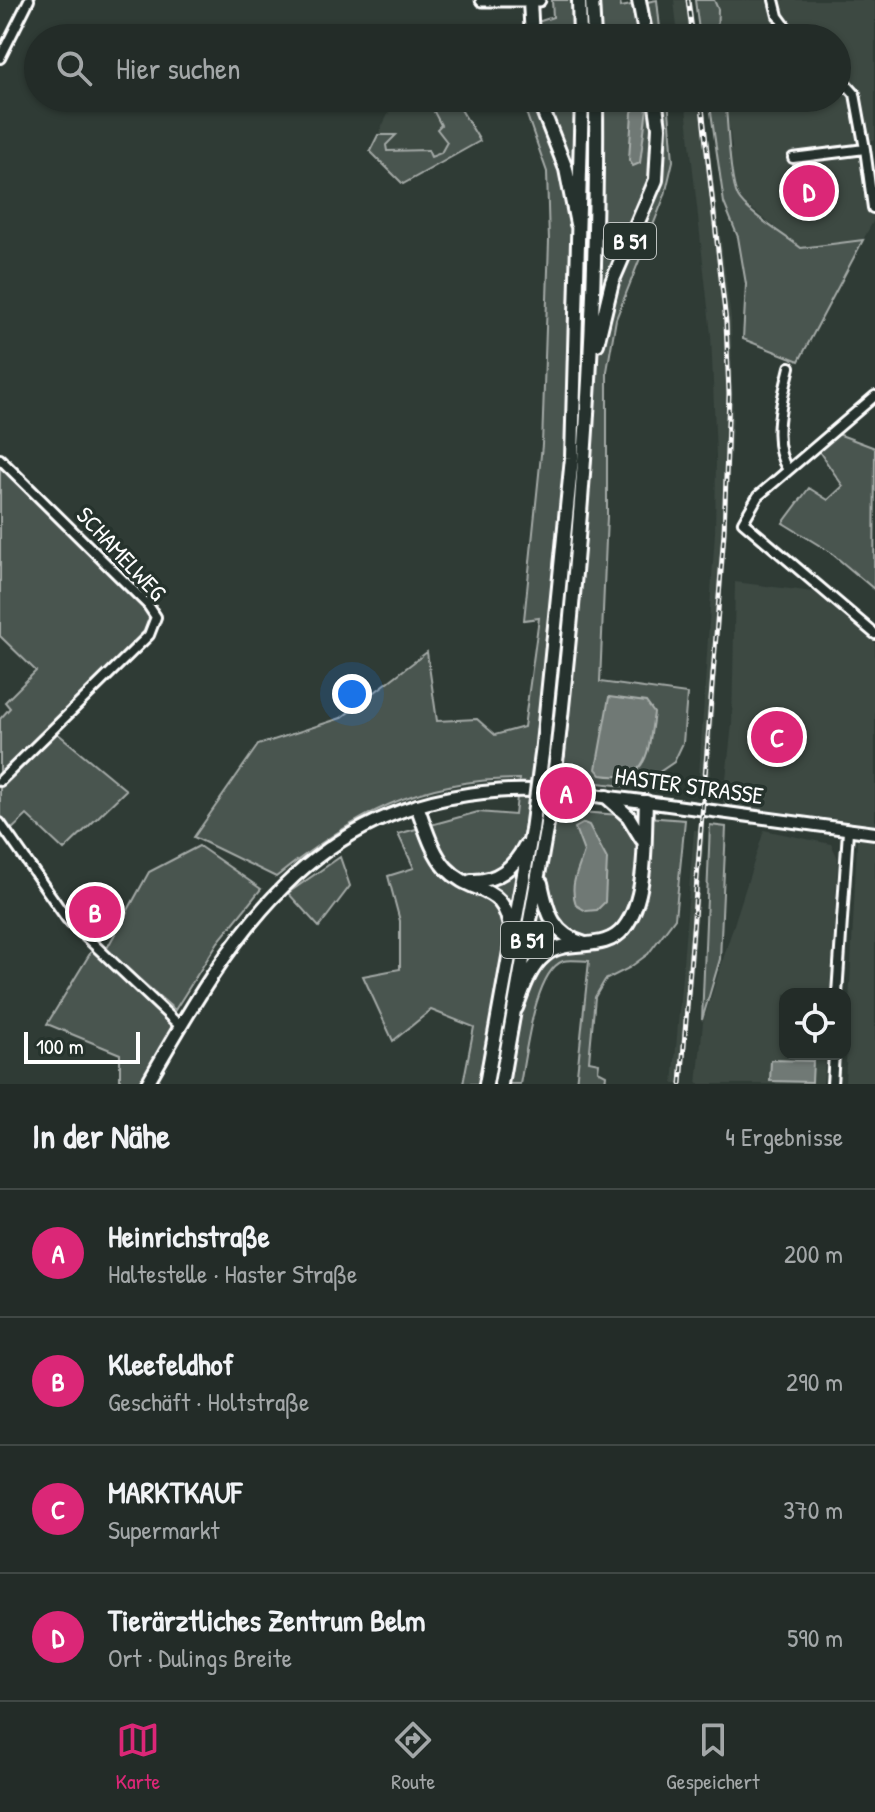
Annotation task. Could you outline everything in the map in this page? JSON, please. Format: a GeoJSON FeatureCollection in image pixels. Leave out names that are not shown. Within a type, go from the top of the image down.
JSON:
{"type":"FeatureCollection","features":[{"type":"Feature","properties":{"kind":"highway"},"geometry":{"type":"LineString","coordinates":[[579,0],[589,24]]}},
{"type":"Feature","properties":{"kind":"highway"},"geometry":{"type":"LineString","coordinates":[[584,24],[592,0]]}},
{"type":"Feature","properties":{"kind":"highway"},"geometry":{"type":"LineString","coordinates":[[639,0],[643,24]]}},
{"type":"Feature","properties":{"kind":"highway"},"geometry":{"type":"LineString","coordinates":[[533,24],[535,1]]}},
{"type":"Feature","properties":{"kind":"highway","name":"B 51"},"geometry":{"type":"LineString","coordinates":[[544,112],[566,169],[580,239]]}},
{"type":"Feature","properties":{"kind":"highway","name":"B 51"},"geometry":{"type":"LineString","coordinates":[[486,1084],[532,830],[570,486],[582,112]]}},
{"type":"Feature","properties":{"kind":"highway","name":"B 51"},"geometry":{"type":"LineString","coordinates":[[501,1084],[546,830],[580,545],[590,383],[596,112]]}},
{"type":"Feature","properties":{"kind":"highway","name":"B 51"},"geometry":{"type":"LineString","coordinates":[[590,383],[612,282],[656,180],[657,112]]}},
{"type":"Feature","properties":{"kind":"highway"},"geometry":{"type":"LineString","coordinates":[[607,797],[628,816],[643,842]]}},
{"type":"Feature","properties":{"kind":"highway"},"geometry":{"type":"LineString","coordinates":[[516,1008],[535,965],[548,952],[613,939],[633,914],[646,802]]}},
{"type":"Feature","properties":{"kind":"highway"},"geometry":{"type":"LineString","coordinates":[[417,806],[435,851],[447,868],[484,888],[505,907],[512,950]]}},
{"type":"Feature","properties":{"kind":"highway"},"geometry":{"type":"LineString","coordinates":[[467,881],[480,881],[507,871],[519,858],[532,830]]}},
{"type":"Feature","properties":{"kind":"highway"},"geometry":{"type":"LineString","coordinates":[[539,872],[552,923],[573,941],[588,945]]}},
{"type":"Feature","properties":{"kind":"main road"},"geometry":{"type":"LineString","coordinates":[[482,0],[535,1]]}},
{"type":"Feature","properties":{"kind":"main road","name":"HASTER STRASSE"},"geometry":{"type":"LineString","coordinates":[[147,1084],[180,1026],[246,925],[278,890],[341,841],[417,806],[460,795],[502,791],[646,802]]}},
{"type":"Feature","properties":{"kind":"street"},"geometry":{"type":"LineString","coordinates":[[0,58],[29,0]]}},
{"type":"Feature","properties":{"kind":"street"},"geometry":{"type":"LineString","coordinates":[[774,0],[784,24]]}},
{"type":"Feature","properties":{"kind":"street"},"geometry":{"type":"LineString","coordinates":[[851,90],[855,94],[873,208]]}},
{"type":"Feature","properties":{"kind":"street"},"geometry":{"type":"LineString","coordinates":[[793,158],[865,149]]}},
{"type":"Feature","properties":{"kind":"street"},"geometry":{"type":"LineString","coordinates":[[788,470],[781,455],[780,411],[790,367]]}},
{"type":"Feature","properties":{"kind":"street"},"geometry":{"type":"LineString","coordinates":[[875,396],[758,496],[743,522],[875,634]]}},
{"type":"Feature","properties":{"kind":"street","name":"SCHAMELWEG"},"geometry":{"type":"LineString","coordinates":[[0,459],[148,605],[156,617],[149,635],[0,781]]}},
{"type":"Feature","properties":{"kind":"street","name":"HASTER STRASSE"},"geometry":{"type":"LineString","coordinates":[[646,802],[875,833]]}},
{"type":"Feature","properties":{"kind":"street"},"geometry":{"type":"LineString","coordinates":[[0,823],[67,919],[180,1026]]}},
{"type":"Feature","properties":{"kind":"street"},"geometry":{"type":"LineString","coordinates":[[837,988],[848,831]]}},
{"type":"Feature","properties":{"kind":"street"},"geometry":{"type":"LineString","coordinates":[[832,1084],[834,1060]]}},
{"type":"Feature","properties":{"kind":"shaded area"},"geometry":{"type":"Polygon","coordinates":[[[552,0],[620,0],[621,7],[657,0],[660,24],[531,24],[553,17],[552,0]]]}},
{"type":"Feature","properties":{"kind":"shaded area"},"geometry":{"type":"Polygon","coordinates":[[[674,0],[691,0],[694,24],[677,24],[674,0]]]}},
{"type":"Feature","properties":{"kind":"shaded area"},"geometry":{"type":"Polygon","coordinates":[[[695,0],[714,0],[718,9],[717,24],[698,24],[695,0]]]}},
{"type":"Feature","properties":{"kind":"shaded area"},"geometry":{"type":"Polygon","coordinates":[[[714,0],[875,0],[875,140],[871,140],[875,218],[863,240],[801,248],[738,198],[729,157],[732,148],[727,112],[851,112],[851,24],[717,24],[718,9],[714,0]]]}},
{"type":"Feature","properties":{"kind":"shaded area"},"geometry":{"type":"Polygon","coordinates":[[[389,112],[462,112],[480,141],[403,184],[370,151],[389,112]]]}},
{"type":"Feature","properties":{"kind":"shaded area"},"geometry":{"type":"Polygon","coordinates":[[[434,112],[462,112],[480,141],[403,184],[370,151],[378,135],[396,135],[386,145],[387,151],[428,150],[431,157],[441,153],[447,142],[437,129],[441,125],[434,112]]]}},
{"type":"Feature","properties":{"kind":"shaded area"},"geometry":{"type":"Polygon","coordinates":[[[526,112],[669,112],[673,161],[665,195],[616,319],[607,371],[607,516],[600,682],[687,694],[683,743],[674,762],[655,775],[647,774],[624,786],[572,780],[568,811],[685,820],[675,918],[648,954],[605,980],[595,997],[589,1061],[599,1063],[598,1071],[606,1075],[605,1084],[576,1084],[589,961],[572,960],[563,961],[553,968],[538,997],[520,1084],[463,1084],[474,1027],[431,1010],[393,1041],[363,976],[400,969],[400,921],[388,876],[414,868],[398,834],[478,812],[515,815],[519,779],[449,786],[388,805],[333,836],[276,877],[194,837],[258,745],[341,718],[427,652],[437,721],[477,719],[495,735],[524,727],[539,618],[524,620],[542,445],[549,241],[547,172],[526,112]]]}},
{"type":"Feature","properties":{"kind":"shaded area"},"geometry":{"type":"Polygon","coordinates":[[[632,112],[646,112],[640,163],[633,166],[629,160],[632,112]]]}},
{"type":"Feature","properties":{"kind":"shaded area"},"geometry":{"type":"Polygon","coordinates":[[[687,112],[705,112],[731,319],[733,419],[709,791],[698,790],[715,532],[716,456],[711,335],[687,112]]]}},
{"type":"Feature","properties":{"kind":"shaded area"},"geometry":{"type":"Polygon","coordinates":[[[711,112],[726,112],[735,189],[749,209],[801,248],[863,240],[799,361],[743,339],[746,284],[738,237],[724,203],[711,112]]]}},
{"type":"Feature","properties":{"kind":"shaded area"},"geometry":{"type":"Polygon","coordinates":[[[838,434],[875,448],[874,589],[830,552],[783,523],[809,488],[828,500],[843,486],[818,450],[838,434]]]}},
{"type":"Feature","properties":{"kind":"shaded area"},"geometry":{"type":"Polygon","coordinates":[[[0,459],[156,617],[149,635],[0,781],[0,719],[10,708],[5,702],[36,671],[0,636],[0,459]]]}},
{"type":"Feature","properties":{"kind":"shaded area"},"geometry":{"type":"Polygon","coordinates":[[[735,582],[814,592],[875,642],[875,1084],[845,1084],[846,1060],[851,1060],[850,988],[858,822],[723,805],[732,724],[735,582]]]}},
{"type":"Feature","properties":{"kind":"shaded area"},"geometry":{"type":"Polygon","coordinates":[[[609,697],[646,702],[654,713],[644,761],[629,774],[601,775],[596,769],[609,697]]]}},
{"type":"Feature","properties":{"kind":"shaded area"},"geometry":{"type":"Polygon","coordinates":[[[57,733],[126,790],[64,850],[27,815],[10,831],[0,816],[0,787],[57,733]]]}},
{"type":"Feature","properties":{"kind":"shaded area"},"geometry":{"type":"Polygon","coordinates":[[[584,823],[589,825],[607,859],[605,902],[597,910],[586,911],[576,905],[573,891],[584,852],[575,828],[584,823]]]}},
{"type":"Feature","properties":{"kind":"shaded area"},"geometry":{"type":"Polygon","coordinates":[[[710,825],[726,827],[720,959],[702,1020],[710,825]]]}},
{"type":"Feature","properties":{"kind":"shaded area"},"geometry":{"type":"Polygon","coordinates":[[[694,830],[705,830],[684,1084],[673,1084],[694,830]]]}},
{"type":"Feature","properties":{"kind":"shaded area"},"geometry":{"type":"Polygon","coordinates":[[[764,830],[831,844],[838,858],[830,988],[779,988],[779,1060],[825,1060],[823,1084],[697,1084],[703,1022],[764,830]]]}},
{"type":"Feature","properties":{"kind":"shaded area"},"geometry":{"type":"Polygon","coordinates":[[[199,846],[261,889],[218,942],[175,1010],[106,950],[149,872],[199,846]]]}},
{"type":"Feature","properties":{"kind":"shaded area"},"geometry":{"type":"Polygon","coordinates":[[[340,857],[350,886],[319,927],[288,893],[340,857]]]}},
{"type":"Feature","properties":{"kind":"shaded area"},"geometry":{"type":"Polygon","coordinates":[[[94,947],[186,1030],[154,1084],[120,1084],[120,1054],[47,1024],[94,947]]]}},
{"type":"Feature","properties":{"kind":"shaded area"},"geometry":{"type":"Polygon","coordinates":[[[771,1060],[813,1061],[812,1082],[770,1081],[771,1060]]]}},
{"type":"Feature","properties":{"kind":"railway"},"geometry":{"type":"LineString","coordinates":[[688,0],[691,24]]}},
{"type":"Feature","properties":{"kind":"railway"},"geometry":{"type":"LineString","coordinates":[[681,1084],[724,533],[729,394],[726,322],[703,112]]}},
{"type":"Feature","properties":{"kind":"place","name":"Tierärztliches Zentrum Belm"},"geometry":{"type":"Point","coordinates":[809,191]}},
{"type":"Feature","properties":{"kind":"place","name":"MARKTKAUF"},"geometry":{"type":"Point","coordinates":[777,737]}},
{"type":"Feature","properties":{"kind":"place","name":"Heinrichstraße"},"geometry":{"type":"Point","coordinates":[566,793]}},
{"type":"Feature","properties":{"kind":"place","name":"Kleefeldhof"},"geometry":{"type":"Point","coordinates":[95,912]}}]}
